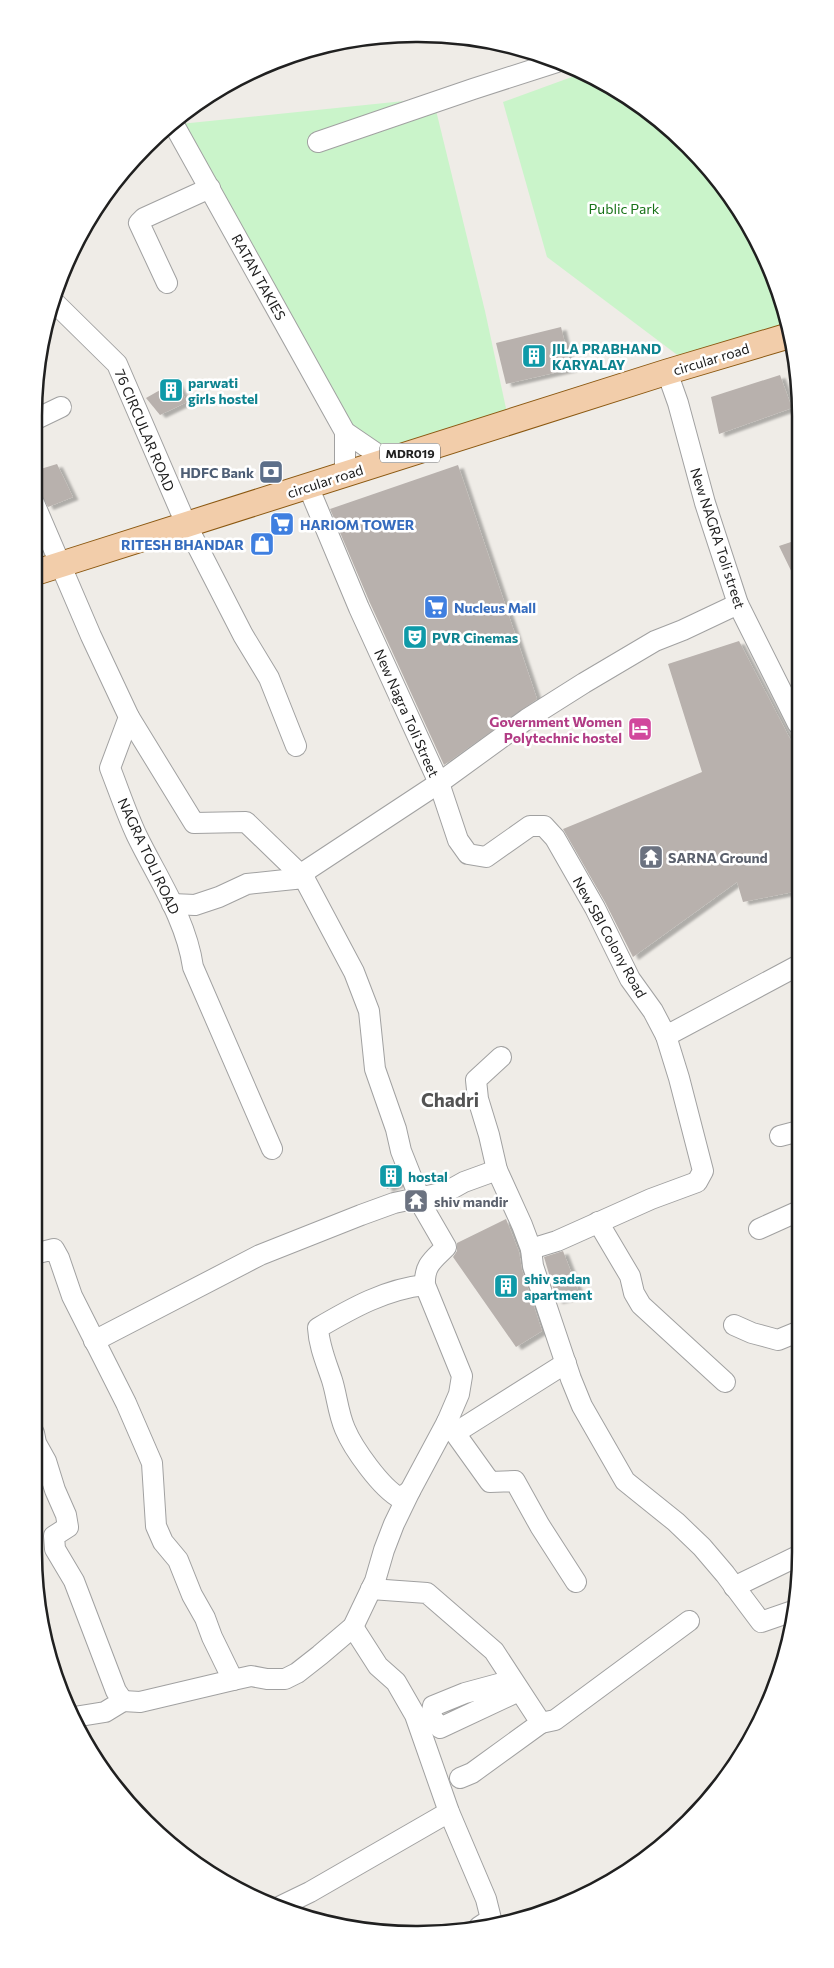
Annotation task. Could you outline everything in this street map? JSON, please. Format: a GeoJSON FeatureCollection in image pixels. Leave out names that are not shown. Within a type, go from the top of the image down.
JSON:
{"type":"FeatureCollection","features":[{"type":"Feature","properties":{"kind":"main road","name":"circular road"},"geometry":{"type":"LineString","coordinates":[[42,570],[386,460],[783,338]]}},
{"type":"Feature","properties":{"kind":"street"},"geometry":{"type":"LineString","coordinates":[[318,142],[474,88],[546,65]]}},
{"type":"Feature","properties":{"kind":"street","name":"RATAN TAKIES"},"geometry":{"type":"LineString","coordinates":[[177,130],[345,432],[386,460]]}},
{"type":"Feature","properties":{"kind":"street"},"geometry":{"type":"LineString","coordinates":[[167,284],[139,223],[144,218],[210,188]]}},
{"type":"Feature","properties":{"kind":"street","name":"76 CIRCULAR ROAD"},"geometry":{"type":"LineString","coordinates":[[59,308],[117,364],[186,524],[243,635],[269,678],[296,746]]}},
{"type":"Feature","properties":{"kind":"street","name":"New NAGRA Toli street"},"geometry":{"type":"LineString","coordinates":[[667,372],[678,403],[705,503],[738,604],[792,712]]}},
{"type":"Feature","properties":{"kind":"street"},"geometry":{"type":"LineString","coordinates":[[42,416],[61,407]]}},
{"type":"Feature","properties":{"kind":"street","name":"RATAN TAKIES"},"geometry":{"type":"LineString","coordinates":[[345,432],[345,474]]}},
{"type":"Feature","properties":{"kind":"street","name":"New Nagra Toli Street"},"geometry":{"type":"LineString","coordinates":[[308,486],[359,608],[438,783],[527,719],[655,641],[738,604]]}},
{"type":"Feature","properties":{"kind":"street"},"geometry":{"type":"LineString","coordinates":[[42,522],[91,636],[129,717],[194,823],[246,822],[305,874],[354,972],[369,1012],[375,1069],[396,1129],[401,1150],[419,1199],[446,1247],[430,1262],[425,1274],[425,1285],[462,1376],[451,1427],[410,1491],[384,1550],[371,1589],[353,1627],[297,1673],[285,1679],[267,1679],[251,1676],[140,1702],[123,1701],[105,1712],[81,1716]]}},
{"type":"Feature","properties":{"kind":"street","name":"NAGRA TOLI ROAD"},"geometry":{"type":"LineString","coordinates":[[129,717],[110,768],[137,836],[172,904],[190,946],[193,967],[272,1149]]}},
{"type":"Feature","properties":{"kind":"street"},"geometry":{"type":"LineString","coordinates":[[172,904],[194,905],[219,897],[247,884],[305,874],[438,783]]}},
{"type":"Feature","properties":{"kind":"street","name":"New SBI Colony Road"},"geometry":{"type":"LineString","coordinates":[[438,783],[458,840],[468,854],[486,857],[530,826],[544,826],[555,838],[595,908],[630,979],[653,1011],[666,1036],[703,1171],[697,1182],[598,1222],[557,1241],[531,1249]]}},
{"type":"Feature","properties":{"kind":"street"},"geometry":{"type":"LineString","coordinates":[[666,1036],[792,969]]}},
{"type":"Feature","properties":{"kind":"street"},"geometry":{"type":"LineString","coordinates":[[501,1057],[476,1080],[478,1099],[497,1170],[531,1249],[533,1266],[582,1406],[625,1481],[683,1528],[702,1547],[761,1622],[786,1613]]}},
{"type":"Feature","properties":{"kind":"street"},"geometry":{"type":"LineString","coordinates":[[780,1136],[792,1132]]}},
{"type":"Feature","properties":{"kind":"street"},"geometry":{"type":"LineString","coordinates":[[94,1341],[260,1255],[394,1203],[446,1192],[464,1182],[497,1170]]}},
{"type":"Feature","properties":{"kind":"street"},"geometry":{"type":"LineString","coordinates":[[759,1229],[792,1214]]}},
{"type":"Feature","properties":{"kind":"street"},"geometry":{"type":"LineString","coordinates":[[598,1222],[630,1276],[634,1293],[641,1305],[725,1382]]}},
{"type":"Feature","properties":{"kind":"street"},"geometry":{"type":"LineString","coordinates":[[42,1250],[54,1249],[59,1258],[72,1296],[126,1403],[152,1462],[156,1526],[163,1542],[178,1560],[192,1595],[205,1618],[233,1680]]}},
{"type":"Feature","properties":{"kind":"street"},"geometry":{"type":"LineString","coordinates":[[410,1491],[400,1498],[393,1494],[369,1467],[345,1430],[319,1344],[318,1328],[369,1300],[405,1287],[425,1285]]}},
{"type":"Feature","properties":{"kind":"street"},"geometry":{"type":"LineString","coordinates":[[734,1324],[752,1333],[778,1340],[792,1334]]}},
{"type":"Feature","properties":{"kind":"street"},"geometry":{"type":"LineString","coordinates":[[451,1427],[566,1363]]}},
{"type":"Feature","properties":{"kind":"street"},"geometry":{"type":"LineString","coordinates":[[451,1427],[490,1482],[515,1481],[540,1526],[576,1582]]}},
{"type":"Feature","properties":{"kind":"street"},"geometry":{"type":"LineString","coordinates":[[42,1454],[66,1516],[68,1527],[54,1536],[55,1549],[74,1581],[116,1691],[123,1701]]}},
{"type":"Feature","properties":{"kind":"street"},"geometry":{"type":"LineString","coordinates":[[734,1587],[792,1560]]}},
{"type":"Feature","properties":{"kind":"street"},"geometry":{"type":"LineString","coordinates":[[371,1589],[428,1593],[494,1650],[541,1723]]}},
{"type":"Feature","properties":{"kind":"street"},"geometry":{"type":"LineString","coordinates":[[460,1778],[472,1773],[541,1723],[555,1720],[689,1621]]}},
{"type":"Feature","properties":{"kind":"street"},"geometry":{"type":"LineString","coordinates":[[353,1627],[378,1666],[396,1682],[415,1715],[449,1812],[486,1899],[488,1918]]}},
{"type":"Feature","properties":{"kind":"street"},"geometry":{"type":"LineString","coordinates":[[288,1903],[310,1892],[449,1812]]}},
{"type":"Feature","properties":{"kind":"green space","name":"Public Park"},"geometry":{"type":"Polygon","coordinates":[[[573,77],[625,106],[664,135],[699,170],[741,230],[763,274],[780,325],[680,357],[547,257],[503,102],[573,77]]]}},
{"type":"Feature","properties":{"kind":"green space"},"geometry":{"type":"Polygon","coordinates":[[[433,98],[485,311],[507,413],[388,457],[354,432],[181,126],[185,124],[433,98]]]}},
{"type":"Feature","properties":{"kind":"building","name":"JILA PRABHAND KARYALAY"},"geometry":{"type":"Polygon","coordinates":[[[561,327],[571,369],[506,384],[496,343],[561,327]]]}},
{"type":"Feature","properties":{"kind":"building"},"geometry":{"type":"Polygon","coordinates":[[[780,375],[792,408],[719,434],[711,397],[780,375]]]}},
{"type":"Feature","properties":{"kind":"building","name":"parwati girls hostel"},"geometry":{"type":"Polygon","coordinates":[[[176,381],[187,402],[160,415],[146,398],[176,381]]]}},
{"type":"Feature","properties":{"kind":"building"},"geometry":{"type":"Polygon","coordinates":[[[57,464],[73,497],[48,507],[42,496],[42,469],[57,464]]]}},
{"type":"Feature","properties":{"kind":"building","name":"Nucleus Mall"},"geometry":{"type":"Polygon","coordinates":[[[458,465],[537,699],[444,765],[370,603],[330,509],[458,465]]]}},
{"type":"Feature","properties":{"kind":"building"},"geometry":{"type":"Polygon","coordinates":[[[792,542],[792,573],[779,546],[792,542]]]}},
{"type":"Feature","properties":{"kind":"building"},"geometry":{"type":"Polygon","coordinates":[[[739,641],[792,743],[792,892],[743,902],[737,882],[633,957],[605,902],[563,829],[702,772],[668,664],[739,641]]]}},
{"type":"Feature","properties":{"kind":"building","name":"hostal"},"geometry":{"type":"Polygon","coordinates":[[[394,1164],[401,1183],[387,1189],[379,1170],[394,1164]]]}},
{"type":"Feature","properties":{"kind":"building","name":"shiv sadan apartment"},"geometry":{"type":"Polygon","coordinates":[[[506,1219],[519,1252],[522,1270],[542,1331],[516,1347],[453,1257],[457,1251],[457,1243],[506,1219]]]}},
{"type":"Feature","properties":{"kind":"building"},"geometry":{"type":"Polygon","coordinates":[[[563,1251],[580,1295],[557,1301],[544,1257],[563,1251]]]}},
{"type":"Feature","properties":{"kind":"place","name":"JILA PRABHAND KARYALAY"},"geometry":{"type":"Point","coordinates":[534,356]}},
{"type":"Feature","properties":{"kind":"place","name":"parwati girls hostel"},"geometry":{"type":"Point","coordinates":[171,390]}},
{"type":"Feature","properties":{"kind":"place","name":"HDFC Bank"},"geometry":{"type":"Point","coordinates":[271,472]}},
{"type":"Feature","properties":{"kind":"place","name":"HARIOM TOWER"},"geometry":{"type":"Point","coordinates":[282,524]}},
{"type":"Feature","properties":{"kind":"place","name":"RITESH BHANDAR"},"geometry":{"type":"Point","coordinates":[262,544]}},
{"type":"Feature","properties":{"kind":"place","name":"Nucleus Mall"},"geometry":{"type":"Point","coordinates":[436,607]}},
{"type":"Feature","properties":{"kind":"place","name":"PVR Cinemas"},"geometry":{"type":"Point","coordinates":[415,637]}},
{"type":"Feature","properties":{"kind":"place","name":"Government Women Polytechnic hostel"},"geometry":{"type":"Point","coordinates":[640,729]}},
{"type":"Feature","properties":{"kind":"place","name":"SARNA Ground"},"geometry":{"type":"Point","coordinates":[651,857]}},
{"type":"Feature","properties":{"kind":"place","name":"hostal"},"geometry":{"type":"Point","coordinates":[391,1176]}},
{"type":"Feature","properties":{"kind":"place","name":"shiv mandir"},"geometry":{"type":"Point","coordinates":[416,1201]}},
{"type":"Feature","properties":{"kind":"place","name":"shiv sadan apartment"},"geometry":{"type":"Point","coordinates":[506,1286]}},
{"type":"Feature","properties":{"kind":"district","name":"Chadri"},"geometry":{"type":"Point","coordinates":[450,1099]}}]}
